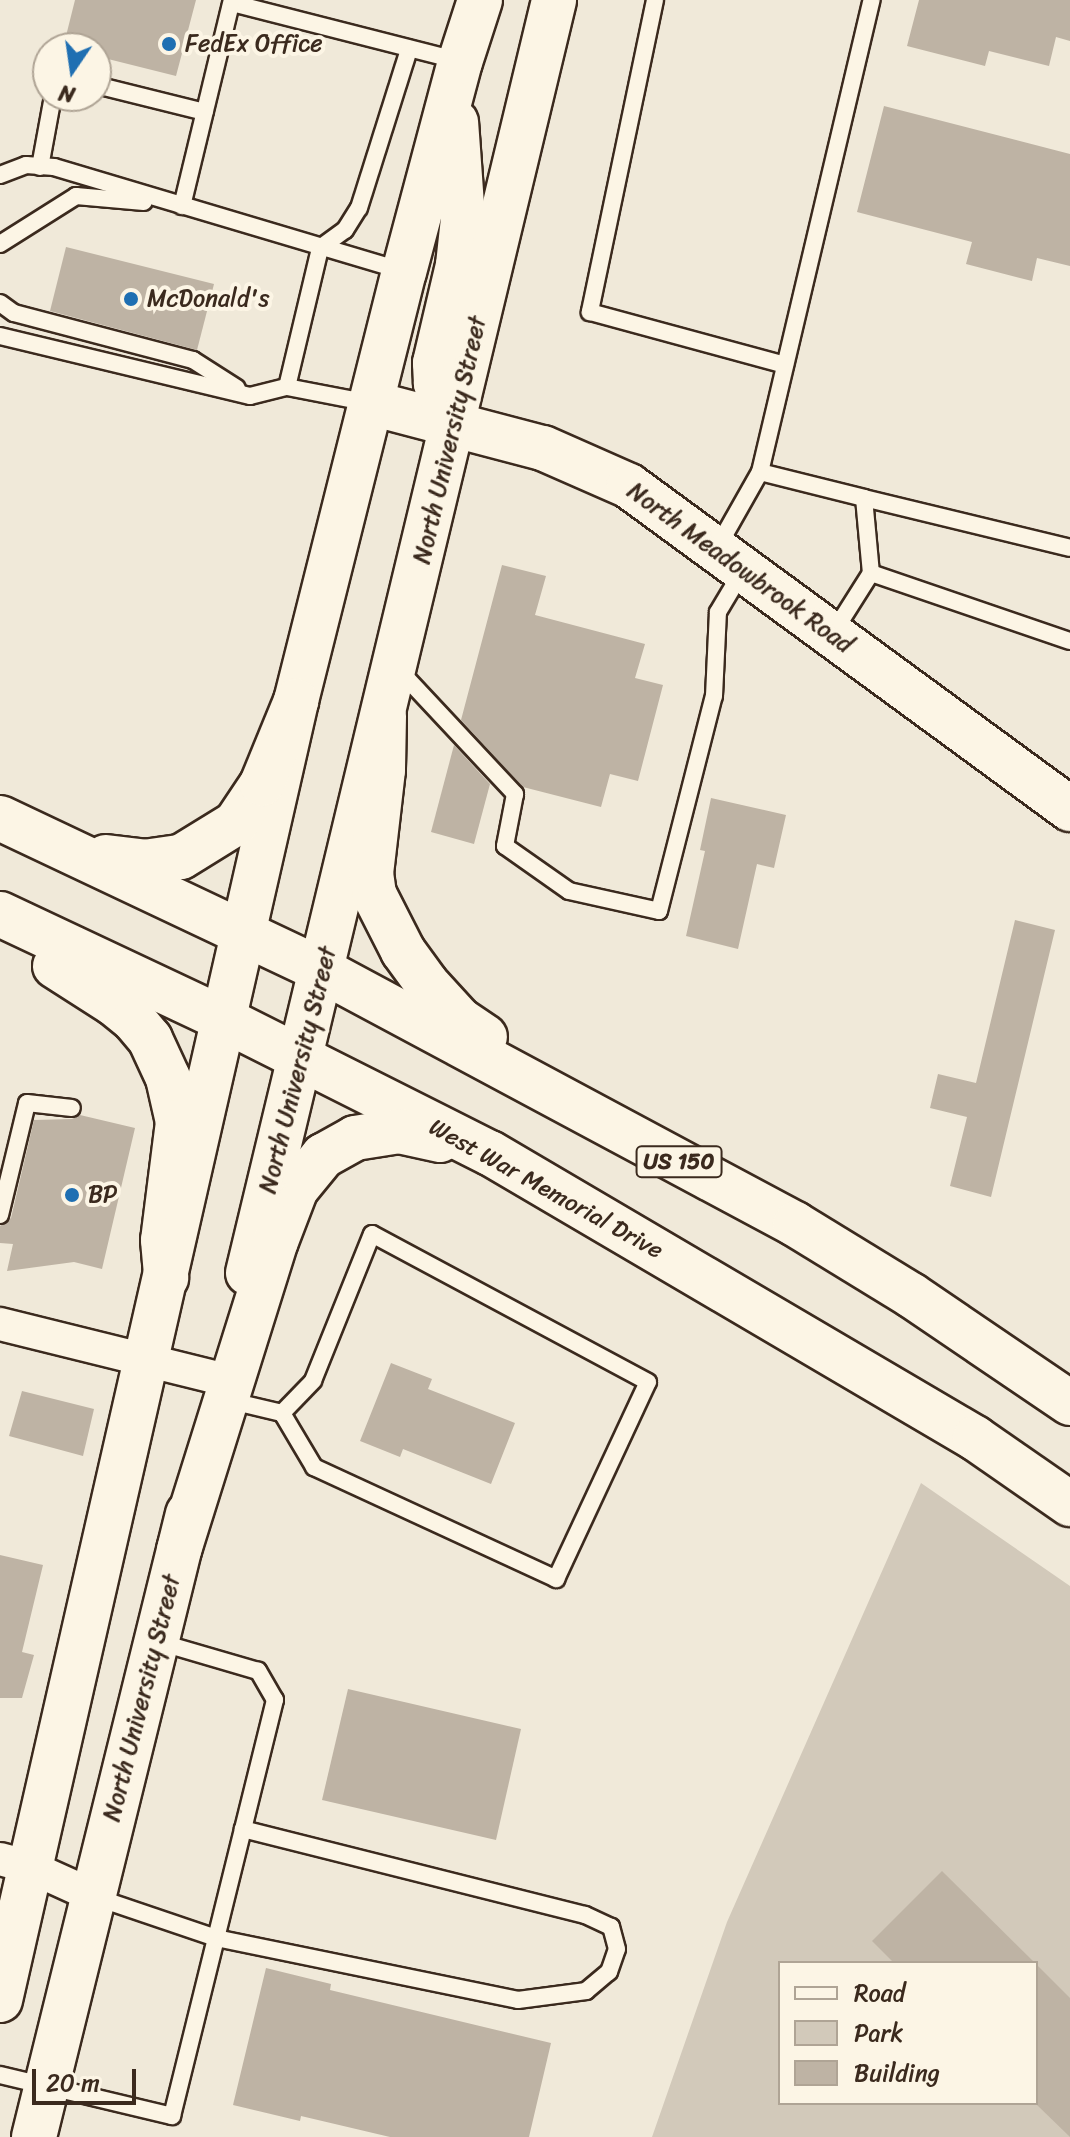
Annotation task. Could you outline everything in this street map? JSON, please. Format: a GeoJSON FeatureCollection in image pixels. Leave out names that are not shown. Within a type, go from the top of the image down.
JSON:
{"type":"FeatureCollection","features":[{"type":"Feature","properties":{"kind":"main road"},"geometry":{"type":"LineString","coordinates":[[0,2000],[15,1863],[51,1764],[148,1361],[296,701],[404,272],[480,0]]}},
{"type":"Feature","properties":{"kind":"main road","name":"North University Street"},"geometry":{"type":"LineString","coordinates":[[34,2137],[179,1550],[224,1390],[554,0]]}},
{"type":"Feature","properties":{"kind":"main road"},"geometry":{"type":"LineString","coordinates":[[453,423],[442,403],[435,363],[458,265],[463,219],[457,75]]}},
{"type":"Feature","properties":{"kind":"main road","name":"North Meadowbrook Road"},"geometry":{"type":"LineString","coordinates":[[371,403],[543,448],[629,486],[1070,809]]}},
{"type":"Feature","properties":{"kind":"main road"},"geometry":{"type":"LineString","coordinates":[[16,825],[85,851],[133,862],[162,861],[192,852],[236,823],[249,806],[262,784],[296,701]]}},
{"type":"Feature","properties":{"kind":"main road"},"geometry":{"type":"LineString","coordinates":[[384,716],[383,770],[373,839],[372,883],[383,916],[426,983],[476,1032],[680,1151],[795,1224]]}},
{"type":"Feature","properties":{"kind":"main road","name":"US 150"},"geometry":{"type":"LineString","coordinates":[[16,825],[323,971],[795,1224],[911,1295],[1070,1403]]}},
{"type":"Feature","properties":{"kind":"main road","name":"West War Memorial Drive"},"geometry":{"type":"LineString","coordinates":[[0,914],[301,1057],[490,1153],[975,1438],[1070,1504]]}},
{"type":"Feature","properties":{"kind":"main road"},"geometry":{"type":"LineString","coordinates":[[0,936],[113,1003],[150,1039],[168,1078],[178,1122],[163,1240],[166,1278]]}},
{"type":"Feature","properties":{"kind":"main road"},"geometry":{"type":"LineString","coordinates":[[224,1390],[291,1200],[323,1156],[355,1138],[399,1131],[490,1153]]}},
{"type":"Feature","properties":{"kind":"street"},"geometry":{"type":"LineString","coordinates":[[0,1324],[148,1361],[224,1390]]}},
{"type":"Feature","properties":{"kind":"street"},"geometry":{"type":"LineString","coordinates":[[15,1863],[94,1896]]}},
{"type":"Feature","properties":{"kind":"lane"},"geometry":{"type":"LineString","coordinates":[[655,0],[590,312],[785,365]]}},
{"type":"Feature","properties":{"kind":"lane"},"geometry":{"type":"LineString","coordinates":[[396,667],[515,794],[505,846],[569,891],[659,911],[714,696],[718,612],[730,559],[760,472],[872,0]]}},
{"type":"Feature","properties":{"kind":"lane"},"geometry":{"type":"LineString","coordinates":[[182,206],[232,2],[409,49],[457,75]]}},
{"type":"Feature","properties":{"kind":"lane"},"geometry":{"type":"LineString","coordinates":[[287,387],[320,248],[345,230],[359,208],[409,49]]}},
{"type":"Feature","properties":{"kind":"lane"},"geometry":{"type":"LineString","coordinates":[[112,89],[205,112]]}},
{"type":"Feature","properties":{"kind":"lane"},"geometry":{"type":"LineString","coordinates":[[40,167],[50,112]]}},
{"type":"Feature","properties":{"kind":"lane"},"geometry":{"type":"LineString","coordinates":[[0,175],[26,165],[54,167],[404,272]]}},
{"type":"Feature","properties":{"kind":"lane"},"geometry":{"type":"LineString","coordinates":[[0,244],[76,196],[182,206]]}},
{"type":"Feature","properties":{"kind":"lane"},"geometry":{"type":"LineString","coordinates":[[0,303],[14,313],[193,360],[250,396]]}},
{"type":"Feature","properties":{"kind":"lane"},"geometry":{"type":"LineString","coordinates":[[0,336],[250,396],[287,387],[371,403]]}},
{"type":"Feature","properties":{"kind":"lane"},"geometry":{"type":"LineString","coordinates":[[760,472],[1070,548]]}},
{"type":"Feature","properties":{"kind":"lane"},"geometry":{"type":"LineString","coordinates":[[832,634],[871,573],[864,498]]}},
{"type":"Feature","properties":{"kind":"lane"},"geometry":{"type":"LineString","coordinates":[[871,573],[1070,641]]}},
{"type":"Feature","properties":{"kind":"lane"},"geometry":{"type":"LineString","coordinates":[[0,1215],[27,1103],[72,1108]]}},
{"type":"Feature","properties":{"kind":"lane"},"geometry":{"type":"LineString","coordinates":[[224,1390],[282,1413],[314,1467],[556,1579],[648,1382],[372,1234],[313,1381],[282,1413]]}},
{"type":"Feature","properties":{"kind":"lane"},"geometry":{"type":"LineString","coordinates":[[0,2075],[172,2116],[275,1700],[269,1685],[258,1671],[156,1642]]}},
{"type":"Feature","properties":{"kind":"lane"},"geometry":{"type":"LineString","coordinates":[[94,1896],[216,1938],[518,2000],[586,1991],[609,1972],[617,1949],[611,1927],[585,1915],[243,1829]]}},
{"type":"Feature","properties":{"kind":"green space"},"geometry":{"type":"Polygon","coordinates":[[[921,1483],[1070,1586],[1070,2137],[652,2137],[727,1922],[921,1483]]]}},
{"type":"Feature","properties":{"kind":"building"},"geometry":{"type":"Polygon","coordinates":[[[75,0],[196,0],[176,76],[112,60],[112,32],[67,32],[75,0]]]}},
{"type":"Feature","properties":{"kind":"building"},"geometry":{"type":"Polygon","coordinates":[[[919,0],[1070,0],[1070,41],[1056,37],[1049,66],[989,51],[985,66],[907,46],[919,0]]]}},
{"type":"Feature","properties":{"kind":"building"},"geometry":{"type":"Polygon","coordinates":[[[884,106],[1070,154],[1070,266],[1037,258],[1032,281],[966,264],[972,242],[857,212],[884,106]]]}},
{"type":"Feature","properties":{"kind":"building","name":"McDonald's"},"geometry":{"type":"Polygon","coordinates":[[[66,247],[214,284],[197,350],[50,311],[66,247]]]}},
{"type":"Feature","properties":{"kind":"building"},"geometry":{"type":"Polygon","coordinates":[[[502,565],[546,576],[535,615],[645,644],[635,678],[663,685],[638,781],[610,774],[601,807],[523,787],[461,720],[502,565]]]}},
{"type":"Feature","properties":{"kind":"building"},"geometry":{"type":"Polygon","coordinates":[[[454,745],[490,784],[474,844],[431,832],[454,745]]]}},
{"type":"Feature","properties":{"kind":"building"},"geometry":{"type":"Polygon","coordinates":[[[711,798],[786,815],[774,868],[757,864],[738,949],[686,936],[705,851],[700,850],[711,798]]]}},
{"type":"Feature","properties":{"kind":"building"},"geometry":{"type":"Polygon","coordinates":[[[1015,920],[1055,930],[991,1197],[950,1186],[967,1117],[930,1108],[938,1074],[976,1083],[1015,920]]]}},
{"type":"Feature","properties":{"kind":"building","name":"BP"},"geometry":{"type":"Polygon","coordinates":[[[80,1115],[135,1128],[102,1269],[74,1262],[7,1271],[13,1244],[0,1243],[0,1226],[11,1218],[34,1120],[72,1119],[80,1115]]]}},
{"type":"Feature","properties":{"kind":"building"},"geometry":{"type":"Polygon","coordinates":[[[391,1363],[432,1379],[428,1389],[515,1423],[491,1484],[403,1449],[400,1457],[360,1441],[391,1363]]]}},
{"type":"Feature","properties":{"kind":"building"},"geometry":{"type":"Polygon","coordinates":[[[22,1391],[94,1409],[83,1456],[9,1436],[22,1391]]]}},
{"type":"Feature","properties":{"kind":"building"},"geometry":{"type":"Polygon","coordinates":[[[0,1555],[43,1565],[22,1652],[34,1655],[22,1698],[0,1698],[0,1555]]]}},
{"type":"Feature","properties":{"kind":"building"},"geometry":{"type":"Polygon","coordinates":[[[348,1689],[521,1729],[496,1840],[322,1800],[348,1689]]]}},
{"type":"Feature","properties":{"kind":"building"},"geometry":{"type":"Polygon","coordinates":[[[942,1871],[1033,1961],[892,1961],[872,1941],[942,1871]]]}},
{"type":"Feature","properties":{"kind":"building"},"geometry":{"type":"Polygon","coordinates":[[[1038,1966],[1070,1998],[1070,2137],[1037,2105],[1038,1966]]]}},
{"type":"Feature","properties":{"kind":"building"},"geometry":{"type":"Polygon","coordinates":[[[266,1968],[331,1984],[330,1990],[551,2043],[529,2137],[390,2137],[301,2116],[300,2121],[233,2105],[266,1968]]]}},
{"type":"Feature","properties":{"kind":"place","name":"FedEx Office"},"geometry":{"type":"Point","coordinates":[169,44]}},
{"type":"Feature","properties":{"kind":"place","name":"McDonald's"},"geometry":{"type":"Point","coordinates":[131,299]}},
{"type":"Feature","properties":{"kind":"place","name":"BP"},"geometry":{"type":"Point","coordinates":[72,1195]}}]}
